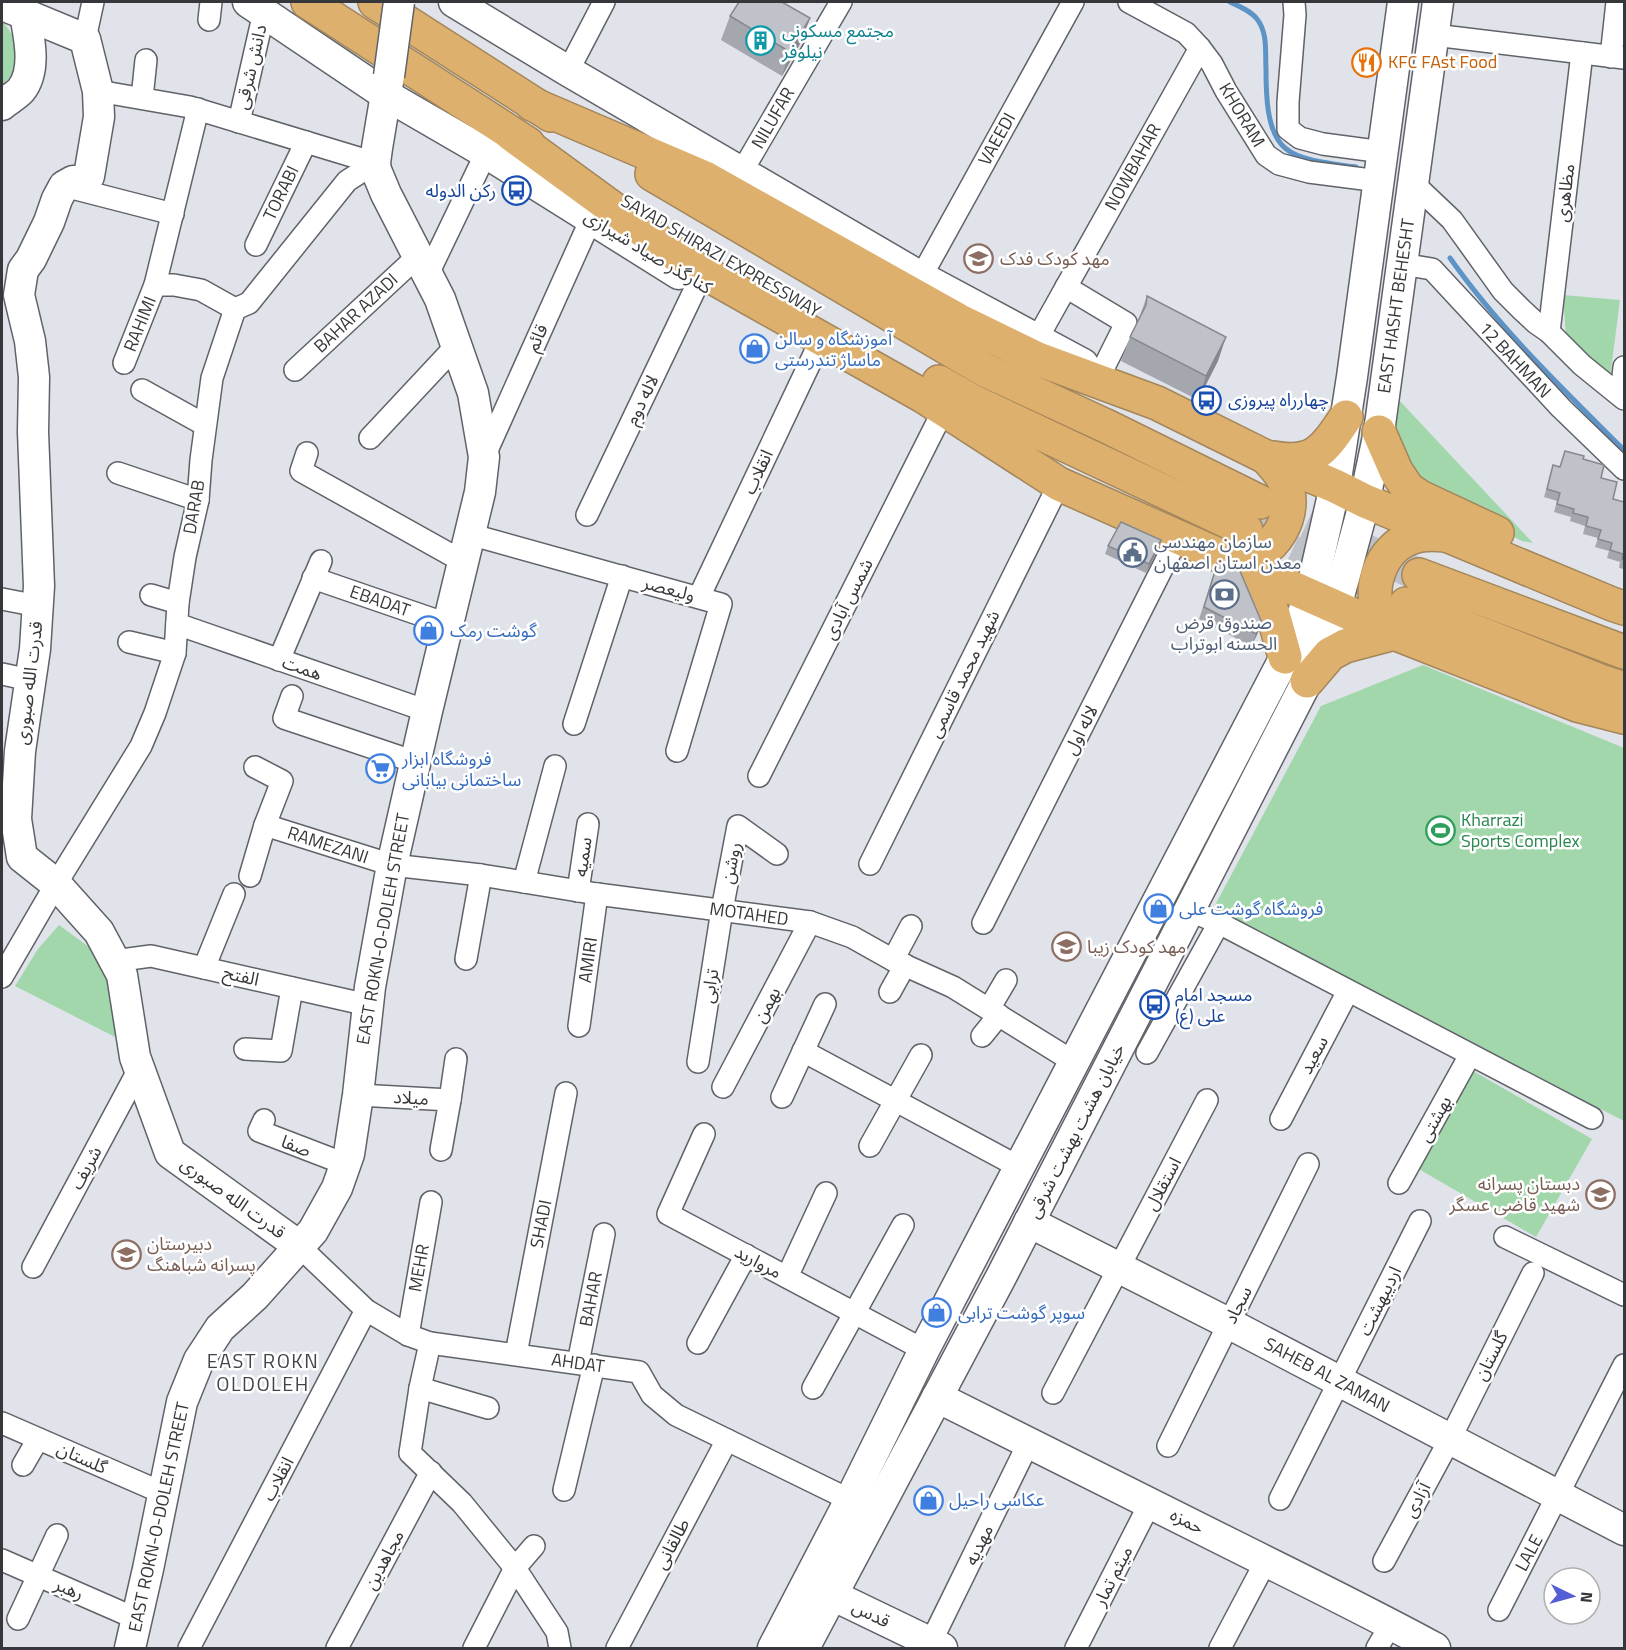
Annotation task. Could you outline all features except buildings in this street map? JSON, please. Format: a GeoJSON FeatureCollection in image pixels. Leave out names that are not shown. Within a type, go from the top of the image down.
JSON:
{"type":"FeatureCollection","features":[{"type":"Feature","properties":{"kind":"highway","name":"SAYAD SHIRAZI EXPRESSWAY"},"geometry":{"type":"LineString","coordinates":[[308,2],[499,144],[972,401],[1253,516],[1104,425],[985,370],[532,104],[375,2]]}},
{"type":"Feature","properties":{"kind":"highway"},"geometry":{"type":"LineString","coordinates":[[532,104],[705,178],[958,320],[1028,354],[1157,403],[1266,457],[1365,501],[1624,608]]}},
{"type":"Feature","properties":{"kind":"highway"},"geometry":{"type":"LineString","coordinates":[[499,144],[689,264],[922,396],[1059,483],[1323,601],[1400,619],[1624,689]]}},
{"type":"Feature","properties":{"kind":"highway"},"geometry":{"type":"LineString","coordinates":[[1266,457],[1290,460],[1310,457],[1324,446],[1346,417]]}},
{"type":"Feature","properties":{"kind":"highway"},"geometry":{"type":"LineString","coordinates":[[1379,432],[1396,471],[1408,489],[1420,497],[1514,541],[1531,570]]}},
{"type":"Feature","properties":{"kind":"highway"},"geometry":{"type":"LineString","coordinates":[[1243,566],[1250,557],[1268,547],[1282,531],[1288,511],[1288,490],[1280,471],[1266,457]]}},
{"type":"Feature","properties":{"kind":"highway"},"geometry":{"type":"LineString","coordinates":[[1450,536],[1431,533],[1412,537],[1395,547],[1382,562],[1376,580],[1375,600],[1381,618],[1400,619],[1577,705],[1624,718]]}},
{"type":"Feature","properties":{"kind":"highway"},"geometry":{"type":"LineString","coordinates":[[1243,566],[1273,614],[1285,657]]}},
{"type":"Feature","properties":{"kind":"highway"},"geometry":{"type":"LineString","coordinates":[[1419,575],[1624,651]]}},
{"type":"Feature","properties":{"kind":"highway"},"geometry":{"type":"LineString","coordinates":[[1307,681],[1330,654],[1400,619]]}},
{"type":"Feature","properties":{"kind":"main road","name":"EAST ROKN-O-DOLEH STREET"},"geometry":{"type":"LineString","coordinates":[[130,1648],[182,1402],[199,1360],[220,1328],[255,1296],[313,1231],[337,1188],[349,1154],[368,1005],[392,865],[447,624],[480,492],[484,457],[473,393],[440,299],[376,170],[375,163],[399,2]]}},
{"type":"Feature","properties":{"kind":"main road"},"geometry":{"type":"LineString","coordinates":[[454,2],[921,277],[1157,403]]}},
{"type":"Feature","properties":{"kind":"main road","name":"EAST HASHT BEHESHT"},"geometry":{"type":"LineString","coordinates":[[1323,601],[1335,486],[1403,2]]}},
{"type":"Feature","properties":{"kind":"main road","name":"EAST HASHT BEHESHT"},"geometry":{"type":"LineString","coordinates":[[1323,601],[1365,501],[1379,432],[1438,2]]}},
{"type":"Feature","properties":{"kind":"main road","name":"کنارگذر صیاد شیرازی"},"geometry":{"type":"LineString","coordinates":[[256,7],[387,86],[499,144],[591,219],[697,285],[754,311],[818,346],[937,423],[1059,483]]}},
{"type":"Feature","properties":{"kind":"main road"},"geometry":{"type":"LineString","coordinates":[[14,8],[85,39],[98,91],[99,117],[89,176],[64,186]]}},
{"type":"Feature","properties":{"kind":"main road"},"geometry":{"type":"LineString","coordinates":[[2,105],[21,90],[30,71],[30,39],[14,8]]}},
{"type":"Feature","properties":{"kind":"main road","name":"قدرت الله صبوری"},"geometry":{"type":"LineString","coordinates":[[64,186],[49,222],[23,270],[19,295],[30,341],[34,377],[33,432],[39,586],[35,649],[16,677],[22,731],[12,854],[56,884],[99,932],[122,975],[135,1057],[170,1153],[299,1246]]}},
{"type":"Feature","properties":{"kind":"main road","name":"خیابان هشت بهشت شرقی"},"geometry":{"type":"LineString","coordinates":[[773,1648],[924,1350],[1285,657],[1323,601]]}},
{"type":"Feature","properties":{"kind":"main road","name":"خیابان هشت بهشت شرقی"},"geometry":{"type":"LineString","coordinates":[[804,1648],[1029,1222],[1307,681],[1323,601]]}},
{"type":"Feature","properties":{"kind":"main road","name":"SAHEB AL ZAMAN"},"geometry":{"type":"LineString","coordinates":[[1029,1222],[1624,1530]]}},
{"type":"Feature","properties":{"kind":"main road"},"geometry":{"type":"LineString","coordinates":[[972,1260],[1000,1277]]}},
{"type":"Feature","properties":{"kind":"main road","name":"حمزه"},"geometry":{"type":"LineString","coordinates":[[936,1397],[1266,1561],[1384,1636],[1435,1648]]}},
{"type":"Feature","properties":{"kind":"main road","name":"قدس"},"geometry":{"type":"LineString","coordinates":[[832,1595],[934,1647]]}},
{"type":"Feature","properties":{"kind":"street"},"geometry":{"type":"LineString","coordinates":[[85,39],[93,2]]}},
{"type":"Feature","properties":{"kind":"street"},"geometry":{"type":"LineString","coordinates":[[568,70],[604,2]]}},
{"type":"Feature","properties":{"kind":"street","name":"NILUFAR"},"geometry":{"type":"LineString","coordinates":[[741,173],[841,2]]}},
{"type":"Feature","properties":{"kind":"street","name":"VAEEDI"},"geometry":{"type":"LineString","coordinates":[[921,277],[1073,2]]}},
{"type":"Feature","properties":{"kind":"street","name":"KHORAM"},"geometry":{"type":"LineString","coordinates":[[1129,2],[1186,33],[1200,48],[1212,64],[1266,155],[1279,164],[1309,172],[1381,167]]}},
{"type":"Feature","properties":{"kind":"street","name":"KHORAM"},"geometry":{"type":"LineString","coordinates":[[1294,2],[1288,129],[1300,138],[1323,144],[1381,167]]}},
{"type":"Feature","properties":{"kind":"street"},"geometry":{"type":"LineString","coordinates":[[1434,35],[1618,57],[1617,2]]}},
{"type":"Feature","properties":{"kind":"street","name":"دانش شرقی"},"geometry":{"type":"LineString","coordinates":[[239,122],[256,7]]}},
{"type":"Feature","properties":{"kind":"street","name":"NOWBAHAR"},"geometry":{"type":"LineString","coordinates":[[1037,339],[1200,48]]}},
{"type":"Feature","properties":{"kind":"street","name":"مظاهری"},"geometry":{"type":"LineString","coordinates":[[1548,332],[1582,53]]}},
{"type":"Feature","properties":{"kind":"street"},"geometry":{"type":"LineString","coordinates":[[142,98],[146,60]]}},
{"type":"Feature","properties":{"kind":"street"},"geometry":{"type":"LineString","coordinates":[[98,91],[198,110],[375,163]]}},
{"type":"Feature","properties":{"kind":"street","name":"RAHIMI"},"geometry":{"type":"LineString","coordinates":[[124,363],[155,285],[198,110]]}},
{"type":"Feature","properties":{"kind":"street","name":"TORABI"},"geometry":{"type":"LineString","coordinates":[[256,245],[306,142]]}},
{"type":"Feature","properties":{"kind":"street"},"geometry":{"type":"LineString","coordinates":[[422,266],[499,144]]}},
{"type":"Feature","properties":{"kind":"street"},"geometry":{"type":"LineString","coordinates":[[155,285],[174,285],[201,290],[236,309],[249,303],[347,181],[375,163]]}},
{"type":"Feature","properties":{"kind":"street"},"geometry":{"type":"LineString","coordinates":[[1413,183],[1452,220],[1503,291],[1582,365],[1623,397]]}},
{"type":"Feature","properties":{"kind":"street"},"geometry":{"type":"LineString","coordinates":[[64,186],[173,214]]}},
{"type":"Feature","properties":{"kind":"street","name":"قائم"},"geometry":{"type":"LineString","coordinates":[[484,457],[591,219]]}},
{"type":"Feature","properties":{"kind":"street","name":"12 BAHMAN"},"geometry":{"type":"LineString","coordinates":[[1401,264],[1432,269],[1561,408],[1624,469]]}},
{"type":"Feature","properties":{"kind":"street","name":"BAHAR AZADI"},"geometry":{"type":"LineString","coordinates":[[295,370],[422,266]]}},
{"type":"Feature","properties":{"kind":"street","name":"لاله دوم"},"geometry":{"type":"LineString","coordinates":[[587,515],[697,285]]}},
{"type":"Feature","properties":{"kind":"street"},"geometry":{"type":"LineString","coordinates":[[1066,287],[1126,323],[1101,373]]}},
{"type":"Feature","properties":{"kind":"street","name":"DARAB"},"geometry":{"type":"LineString","coordinates":[[2,977],[141,746],[155,713],[175,653],[178,603],[185,557],[198,500],[212,378],[236,309]]}},
{"type":"Feature","properties":{"kind":"street"},"geometry":{"type":"LineString","coordinates":[[370,438],[456,346]]}},
{"type":"Feature","properties":{"kind":"street","name":"انقلاب"},"geometry":{"type":"LineString","coordinates":[[699,597],[818,346]]}},
{"type":"Feature","properties":{"kind":"street"},"geometry":{"type":"LineString","coordinates":[[1623,397],[1624,367]]}},
{"type":"Feature","properties":{"kind":"street"},"geometry":{"type":"LineString","coordinates":[[142,390],[205,425]]}},
{"type":"Feature","properties":{"kind":"street","name":"شمس آبادی"},"geometry":{"type":"LineString","coordinates":[[759,776],[937,423]]}},
{"type":"Feature","properties":{"kind":"street","name":"ولیعصر"},"geometry":{"type":"LineString","coordinates":[[308,453],[301,471],[466,547],[622,576],[721,604],[677,751]]}},
{"type":"Feature","properties":{"kind":"street"},"geometry":{"type":"LineString","coordinates":[[118,473],[198,500]]}},
{"type":"Feature","properties":{"kind":"street","name":"شهید محمد قاسمی"},"geometry":{"type":"LineString","coordinates":[[870,864],[1059,483]]}},
{"type":"Feature","properties":{"kind":"street","name":"لاله اول"},"geometry":{"type":"LineString","coordinates":[[983,923],[1178,537]]}},
{"type":"Feature","properties":{"kind":"street","name":"EBADAT"},"geometry":{"type":"LineString","coordinates":[[279,660],[317,569],[447,624]]}},
{"type":"Feature","properties":{"kind":"street"},"geometry":{"type":"LineString","coordinates":[[574,724],[622,576]]}},
{"type":"Feature","properties":{"kind":"street"},"geometry":{"type":"LineString","coordinates":[[151,595],[178,603]]}},
{"type":"Feature","properties":{"kind":"street"},"geometry":{"type":"LineString","coordinates":[[2,599],[38,606]]}},
{"type":"Feature","properties":{"kind":"street","name":"همت"},"geometry":{"type":"LineString","coordinates":[[177,624],[427,711]]}},
{"type":"Feature","properties":{"kind":"street"},"geometry":{"type":"LineString","coordinates":[[129,642],[175,653]]}},
{"type":"Feature","properties":{"kind":"street"},"geometry":{"type":"LineString","coordinates":[[292,696],[284,718],[415,762]]}},
{"type":"Feature","properties":{"kind":"street"},"geometry":{"type":"LineString","coordinates":[[524,882],[555,766]]}},
{"type":"Feature","properties":{"kind":"street"},"geometry":{"type":"LineString","coordinates":[[250,876],[265,825],[282,781],[255,767]]}},
{"type":"Feature","properties":{"kind":"street","name":"سمیه"},"geometry":{"type":"LineString","coordinates":[[588,824],[588,892]]}},
{"type":"Feature","properties":{"kind":"street","name":"RAMEZANI"},"geometry":{"type":"LineString","coordinates":[[265,825],[392,865]]}},
{"type":"Feature","properties":{"kind":"street","name":"روشن"},"geometry":{"type":"LineString","coordinates":[[722,910],[738,826],[777,854]]}},
{"type":"Feature","properties":{"kind":"street","name":"MOTAHED"},"geometry":{"type":"LineString","coordinates":[[392,865],[810,922],[852,937],[899,963],[952,987],[1074,1062]]}},
{"type":"Feature","properties":{"kind":"street"},"geometry":{"type":"LineString","coordinates":[[466,958],[481,876]]}},
{"type":"Feature","properties":{"kind":"street","name":"AMIRI"},"geometry":{"type":"LineString","coordinates":[[579,1026],[588,892]]}},
{"type":"Feature","properties":{"kind":"street"},"geometry":{"type":"LineString","coordinates":[[204,968],[234,894]]}},
{"type":"Feature","properties":{"kind":"street","name":"ترابی"},"geometry":{"type":"LineString","coordinates":[[698,1062],[722,910]]}},
{"type":"Feature","properties":{"kind":"street"},"geometry":{"type":"LineString","coordinates":[[1189,910],[1219,923],[1592,1118]]}},
{"type":"Feature","properties":{"kind":"street","name":"بهمن"},"geometry":{"type":"LineString","coordinates":[[723,1088],[810,922]]}},
{"type":"Feature","properties":{"kind":"street"},"geometry":{"type":"LineString","coordinates":[[1147,1053],[1219,923]]}},
{"type":"Feature","properties":{"kind":"street"},"geometry":{"type":"LineString","coordinates":[[890,992],[911,926]]}},
{"type":"Feature","properties":{"kind":"street","name":"الفتح"},"geometry":{"type":"LineString","coordinates":[[114,961],[151,956],[368,1005]]}},
{"type":"Feature","properties":{"kind":"street"},"geometry":{"type":"LineString","coordinates":[[982,1036],[1006,980]]}},
{"type":"Feature","properties":{"kind":"street"},"geometry":{"type":"LineString","coordinates":[[245,1049],[280,1051],[291,988]]}},
{"type":"Feature","properties":{"kind":"street","name":"سعید"},"geometry":{"type":"LineString","coordinates":[[1281,1119],[1348,991]]}},
{"type":"Feature","properties":{"kind":"street"},"geometry":{"type":"LineString","coordinates":[[782,1098],[825,1004]]}},
{"type":"Feature","properties":{"kind":"street"},"geometry":{"type":"LineString","coordinates":[[803,1051],[1019,1167]]}},
{"type":"Feature","properties":{"kind":"street"},"geometry":{"type":"LineString","coordinates":[[870,1146],[921,1055]]}},
{"type":"Feature","properties":{"kind":"street","name":"بهشتی"},"geometry":{"type":"LineString","coordinates":[[1399,1183],[1470,1055]]}},
{"type":"Feature","properties":{"kind":"street"},"geometry":{"type":"LineString","coordinates":[[450,1100],[456,1059]]}},
{"type":"Feature","properties":{"kind":"street","name":"شریف"},"geometry":{"type":"LineString","coordinates":[[33,1266],[139,1069]]}},
{"type":"Feature","properties":{"kind":"street","name":"SHADI"},"geometry":{"type":"LineString","coordinates":[[516,1354],[566,1093]]}},
{"type":"Feature","properties":{"kind":"street","name":"میلاد"},"geometry":{"type":"LineString","coordinates":[[358,1095],[450,1100],[441,1150]]}},
{"type":"Feature","properties":{"kind":"street","name":"استقلال"},"geometry":{"type":"LineString","coordinates":[[1053,1393],[1208,1100]]}},
{"type":"Feature","properties":{"kind":"street","name":"صفا"},"geometry":{"type":"LineString","coordinates":[[264,1120],[259,1131],[345,1164]]}},
{"type":"Feature","properties":{"kind":"street","name":"مروارید"},"geometry":{"type":"LineString","coordinates":[[704,1134],[668,1214],[924,1350]]}},
{"type":"Feature","properties":{"kind":"street","name":"سجاد"},"geometry":{"type":"LineString","coordinates":[[1167,1446],[1308,1164]]}},
{"type":"Feature","properties":{"kind":"street"},"geometry":{"type":"LineString","coordinates":[[787,1278],[826,1193]]}},
{"type":"Feature","properties":{"kind":"street","name":"MEHR"},"geometry":{"type":"LineString","coordinates":[[408,1335],[431,1202]]}},
{"type":"Feature","properties":{"kind":"street","name":"اردیبهشت"},"geometry":{"type":"LineString","coordinates":[[1280,1499],[1420,1221]]}},
{"type":"Feature","properties":{"kind":"street"},"geometry":{"type":"LineString","coordinates":[[813,1388],[903,1225]]}},
{"type":"Feature","properties":{"kind":"street","name":"BAHAR"},"geometry":{"type":"LineString","coordinates":[[564,1490],[586,1364],[604,1234]]}},
{"type":"Feature","properties":{"kind":"street"},"geometry":{"type":"LineString","coordinates":[[1505,1237],[1624,1295]]}},
{"type":"Feature","properties":{"kind":"street","name":"AHDAT"},"geometry":{"type":"LineString","coordinates":[[299,1246],[366,1310],[408,1335],[430,1343],[639,1372],[652,1395],[676,1415],[850,1500]]}},
{"type":"Feature","properties":{"kind":"street"},"geometry":{"type":"LineString","coordinates":[[698,1343],[746,1255]]}},
{"type":"Feature","properties":{"kind":"street","name":"گلستان"},"geometry":{"type":"LineString","coordinates":[[1450,1439],[1533,1273]]}},
{"type":"Feature","properties":{"kind":"street","name":"انقلاب"},"geometry":{"type":"LineString","coordinates":[[189,1648],[366,1310]]}},
{"type":"Feature","properties":{"kind":"street"},"geometry":{"type":"LineString","coordinates":[[430,1343],[410,1453],[462,1503],[515,1568],[557,1632],[560,1648]]}},
{"type":"Feature","properties":{"kind":"street","name":"LALE"},"geometry":{"type":"LineString","coordinates":[[1499,1610],[1624,1365]]}},
{"type":"Feature","properties":{"kind":"street"},"geometry":{"type":"LineString","coordinates":[[420,1388],[488,1408]]}},
{"type":"Feature","properties":{"kind":"street","name":"گلستان"},"geometry":{"type":"LineString","coordinates":[[2,1423],[163,1494]]}},
{"type":"Feature","properties":{"kind":"street"},"geometry":{"type":"LineString","coordinates":[[23,1465],[38,1439]]}},
{"type":"Feature","properties":{"kind":"street","name":"آزادی"},"geometry":{"type":"LineString","coordinates":[[1384,1561],[1450,1439]]}},
{"type":"Feature","properties":{"kind":"street","name":"طالقانی"},"geometry":{"type":"LineString","coordinates":[[617,1648],[727,1440]]}},
{"type":"Feature","properties":{"kind":"street","name":"مهدیه"},"geometry":{"type":"LineString","coordinates":[[934,1647],[1029,1442]]}},
{"type":"Feature","properties":{"kind":"street","name":"مجاهدین"},"geometry":{"type":"LineString","coordinates":[[337,1648],[430,1472]]}},
{"type":"Feature","properties":{"kind":"street","name":"میثم تمار"},"geometry":{"type":"LineString","coordinates":[[1076,1648],[1149,1503]]}},
{"type":"Feature","properties":{"kind":"street"},"geometry":{"type":"LineString","coordinates":[[18,1619],[57,1535]]}},
{"type":"Feature","properties":{"kind":"street"},"geometry":{"type":"LineString","coordinates":[[474,1648],[515,1568],[534,1546]]}},
{"type":"Feature","properties":{"kind":"street","name":"رهبر"},"geometry":{"type":"LineString","coordinates":[[2,1560],[137,1619]]}},
{"type":"Feature","properties":{"kind":"street"},"geometry":{"type":"LineString","coordinates":[[1220,1648],[1266,1561]]}},
{"type":"Feature","properties":{"kind":"green space"},"geometry":{"type":"Polygon","coordinates":[[[2,20],[18,43],[14,71],[2,87],[2,20]]]}},
{"type":"Feature","properties":{"kind":"green space"},"geometry":{"type":"Polygon","coordinates":[[[1563,295],[1620,300],[1610,377],[1566,336],[1563,295]]]}},
{"type":"Feature","properties":{"kind":"green space"},"geometry":{"type":"Polygon","coordinates":[[[1397,398],[1533,543],[1522,541],[1414,486],[1394,446],[1397,398]]]}},
{"type":"Feature","properties":{"kind":"green space","name":"Kharrazi Sports Complex"},"geometry":{"type":"Polygon","coordinates":[[[1423,665],[1624,748],[1624,1121],[1212,911],[1321,706],[1423,665]]]}},
{"type":"Feature","properties":{"kind":"green space"},"geometry":{"type":"Polygon","coordinates":[[[59,925],[108,961],[123,1041],[15,986],[38,949],[59,925]]]}},
{"type":"Feature","properties":{"kind":"green space"},"geometry":{"type":"Polygon","coordinates":[[[1473,1071],[1592,1139],[1536,1237],[1417,1168],[1473,1071]]]}},
{"type":"Feature","properties":{"kind":"waterway"},"geometry":{"type":"LineString","coordinates":[[1230,2],[1245,9],[1261,24],[1265,43],[1268,111],[1279,141],[1285,148],[1300,156],[1319,162],[1356,167]]}},
{"type":"Feature","properties":{"kind":"waterway"},"geometry":{"type":"LineString","coordinates":[[1450,258],[1511,334],[1624,450]]}},
{"type":"Feature","properties":{"kind":"tunnel"},"geometry":{"type":"LineString","coordinates":[[1262,503],[1419,575]]}},
{"type":"Feature","properties":{"kind":"tunnel"},"geometry":{"type":"LineString","coordinates":[[1247,531],[1345,576]]}},
{"type":"Feature","properties":{"kind":"place","name":"مجتمع مسکونی نیلوفر"},"geometry":{"type":"Point","coordinates":[761,41]}},
{"type":"Feature","properties":{"kind":"place","name":"KFC FAst Food"},"geometry":{"type":"Point","coordinates":[1367,62]}},
{"type":"Feature","properties":{"kind":"place","name":"رکن الدوله"},"geometry":{"type":"Point","coordinates":[517,191]}},
{"type":"Feature","properties":{"kind":"place","name":"مهد کودک فدک"},"geometry":{"type":"Point","coordinates":[979,259]}},
{"type":"Feature","properties":{"kind":"place","name":"آموزشگاه و سالن ماساژ تندرستی"},"geometry":{"type":"Point","coordinates":[754,349]}},
{"type":"Feature","properties":{"kind":"place","name":"چهارراه پیروزی"},"geometry":{"type":"Point","coordinates":[1207,400]}},
{"type":"Feature","properties":{"kind":"place","name":"سازمان مهندسی معدن استان اصفهان"},"geometry":{"type":"Point","coordinates":[1133,552]}},
{"type":"Feature","properties":{"kind":"place","name":"صندوق قرض الحسنه ابوتراب"},"geometry":{"type":"Point","coordinates":[1224,594]}},
{"type":"Feature","properties":{"kind":"place","name":"گوشت رمک"},"geometry":{"type":"Point","coordinates":[429,631]}},
{"type":"Feature","properties":{"kind":"place","name":"فروشگاه ابزار ساختمانی بیابانی"},"geometry":{"type":"Point","coordinates":[381,769]}},
{"type":"Feature","properties":{"kind":"place","name":"Kharrazi Sports Complex"},"geometry":{"type":"Point","coordinates":[1440,830]}},
{"type":"Feature","properties":{"kind":"place","name":"فروشگاه گوشت علی"},"geometry":{"type":"Point","coordinates":[1158,909]}},
{"type":"Feature","properties":{"kind":"place","name":"مهد کودک زیبا"},"geometry":{"type":"Point","coordinates":[1066,947]}},
{"type":"Feature","properties":{"kind":"place","name":"مسجد امام علی (ع)"},"geometry":{"type":"Point","coordinates":[1154,1005]}},
{"type":"Feature","properties":{"kind":"place","name":"دبستان پسرانه شهید قاضی عسگر"},"geometry":{"type":"Point","coordinates":[1601,1194]}},
{"type":"Feature","properties":{"kind":"place","name":"دبیرستان پسرانه شباهنگ"},"geometry":{"type":"Point","coordinates":[126,1254]}},
{"type":"Feature","properties":{"kind":"place","name":"سوپر گوشت ترابی"},"geometry":{"type":"Point","coordinates":[937,1313]}},
{"type":"Feature","properties":{"kind":"place","name":"عکاسی راحیل"},"geometry":{"type":"Point","coordinates":[928,1500]}},
{"type":"Feature","properties":{"kind":"district","name":"EAST ROKN OLDOLEH"},"geometry":{"type":"Point","coordinates":[263,1372]}}]}
